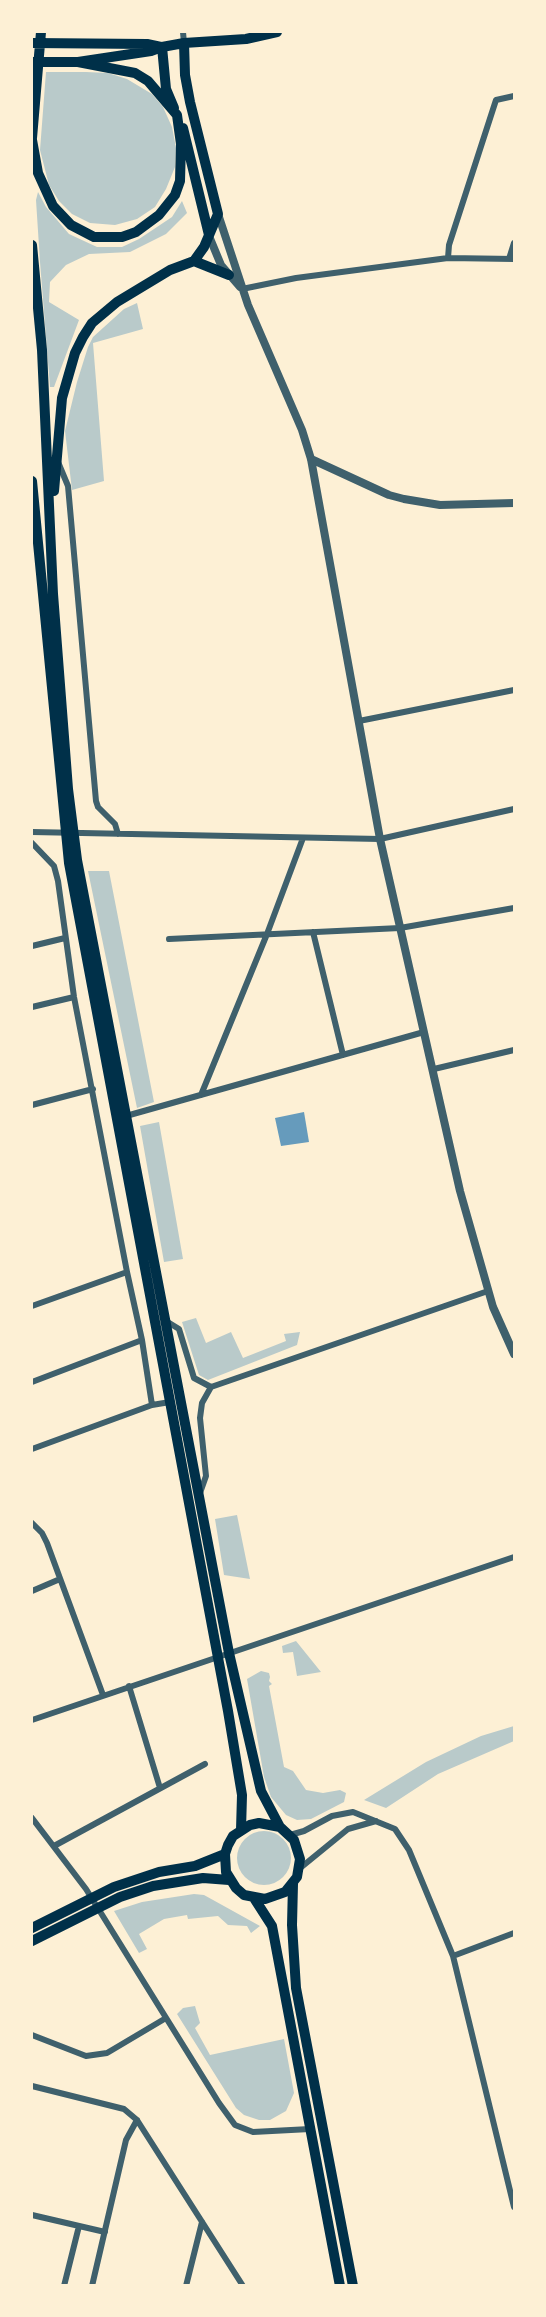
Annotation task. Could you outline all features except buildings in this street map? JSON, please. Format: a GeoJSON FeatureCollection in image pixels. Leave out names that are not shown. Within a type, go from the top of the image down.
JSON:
{"type":"FeatureCollection","features":[{"type":"Feature","properties":{"kind":"main road"},"geometry":{"type":"LineString","coordinates":[[41,32],[32,139],[43,186],[62,217],[80,231],[94,237],[122,237],[148,225],[175,195],[180,181],[181,144],[177,115],[148,81],[135,72],[78,62]]}},
{"type":"Feature","properties":{"kind":"main road"},"geometry":{"type":"LineString","coordinates":[[32,62],[78,62],[162,47],[246,39],[277,32]]}},
{"type":"Feature","properties":{"kind":"main road"},"geometry":{"type":"LineString","coordinates":[[32,43],[147,44],[162,47]]}},
{"type":"Feature","properties":{"kind":"main road"},"geometry":{"type":"LineString","coordinates":[[51,530],[65,389],[75,353],[92,323],[139,288],[170,270],[194,261],[218,214],[190,102],[185,75],[184,44]]}},
{"type":"Feature","properties":{"kind":"main road"},"geometry":{"type":"LineString","coordinates":[[162,47],[166,89],[186,135],[209,236]]}},
{"type":"Feature","properties":{"kind":"main road"},"geometry":{"type":"LineString","coordinates":[[32,245],[42,350],[69,833]]}},
{"type":"Feature","properties":{"kind":"main road"},"geometry":{"type":"LineString","coordinates":[[194,261],[229,275]]}},
{"type":"Feature","properties":{"kind":"main road"},"geometry":{"type":"LineString","coordinates":[[32,481],[69,833],[242,1795],[241,1830]]}},
{"type":"Feature","properties":{"kind":"main road"},"geometry":{"type":"LineString","coordinates":[[121,1118],[166,1321],[229,1653],[261,1791],[280,1827],[290,1835],[298,1849],[299,1869],[293,1884],[292,1924],[296,1989],[353,2284]]}},
{"type":"Feature","properties":{"kind":"main road"},"geometry":{"type":"LineString","coordinates":[[280,1827],[259,1824],[233,1836],[225,1854],[226,1872],[229,1880],[244,1895],[254,1898],[276,1897],[293,1884]]}},
{"type":"Feature","properties":{"kind":"main road"},"geometry":{"type":"LineString","coordinates":[[32,1928],[114,1887],[159,1872],[195,1866],[225,1854]]}},
{"type":"Feature","properties":{"kind":"main road"},"geometry":{"type":"LineString","coordinates":[[32,1941],[120,1897],[153,1886],[204,1878],[229,1880]]}},
{"type":"Feature","properties":{"kind":"main road"},"geometry":{"type":"LineString","coordinates":[[254,1898],[272,1926],[340,2286]]}},
{"type":"Feature","properties":{"kind":"main road"},"geometry":{"type":"LineString","coordinates":[[310,2129],[318,2135],[345,2273],[353,2284]]}},
{"type":"Feature","properties":{"kind":"street"},"geometry":{"type":"LineString","coordinates":[[183,32],[184,44]]}},
{"type":"Feature","properties":{"kind":"street"},"geometry":{"type":"LineString","coordinates":[[448,258],[449,245],[496,100],[514,96]]}},
{"type":"Feature","properties":{"kind":"street"},"geometry":{"type":"LineString","coordinates":[[218,214],[242,289],[302,430],[311,458],[380,839],[400,928],[460,1191],[488,1291],[514,1354]]}},
{"type":"Feature","properties":{"kind":"street"},"geometry":{"type":"LineString","coordinates":[[209,236],[215,254],[242,289]]}},
{"type":"Feature","properties":{"kind":"street"},"geometry":{"type":"LineString","coordinates":[[242,289],[296,278],[448,258],[512,259],[514,243]]}},
{"type":"Feature","properties":{"kind":"street"},"geometry":{"type":"LineString","coordinates":[[311,458],[389,495],[404,499],[440,505],[514,503]]}},
{"type":"Feature","properties":{"kind":"street"},"geometry":{"type":"LineString","coordinates":[[57,459],[68,486],[96,801],[98,807],[115,824],[118,834]]}},
{"type":"Feature","properties":{"kind":"street"},"geometry":{"type":"LineString","coordinates":[[359,721],[514,690]]}},
{"type":"Feature","properties":{"kind":"street"},"geometry":{"type":"LineString","coordinates":[[32,832],[380,839],[514,809]]}},
{"type":"Feature","properties":{"kind":"street"},"geometry":{"type":"LineString","coordinates":[[201,1096],[303,838]]}},
{"type":"Feature","properties":{"kind":"street"},"geometry":{"type":"LineString","coordinates":[[32,843],[54,866],[74,997],[142,1340],[152,1405]]}},
{"type":"Feature","properties":{"kind":"street"},"geometry":{"type":"LineString","coordinates":[[169,939],[400,928],[514,908]]}},
{"type":"Feature","properties":{"kind":"street"},"geometry":{"type":"LineString","coordinates":[[313,932],[343,1055]]}},
{"type":"Feature","properties":{"kind":"street"},"geometry":{"type":"LineString","coordinates":[[32,946],[65,938]]}},
{"type":"Feature","properties":{"kind":"street"},"geometry":{"type":"LineString","coordinates":[[32,1007],[74,997]]}},
{"type":"Feature","properties":{"kind":"street"},"geometry":{"type":"LineString","coordinates":[[121,1118],[424,1032]]}},
{"type":"Feature","properties":{"kind":"street"},"geometry":{"type":"LineString","coordinates":[[434,1069],[514,1050]]}},
{"type":"Feature","properties":{"kind":"street"},"geometry":{"type":"LineString","coordinates":[[32,1105],[93,1089]]}},
{"type":"Feature","properties":{"kind":"street"},"geometry":{"type":"LineString","coordinates":[[32,1306],[127,1272]]}},
{"type":"Feature","properties":{"kind":"street"},"geometry":{"type":"LineString","coordinates":[[199,1495],[206,1476],[200,1418],[202,1404],[211,1387],[488,1291]]}},
{"type":"Feature","properties":{"kind":"street"},"geometry":{"type":"LineString","coordinates":[[166,1321],[178,1329],[194,1378],[211,1387]]}},
{"type":"Feature","properties":{"kind":"street"},"geometry":{"type":"LineString","coordinates":[[32,1382],[142,1340]]}},
{"type":"Feature","properties":{"kind":"street"},"geometry":{"type":"LineString","coordinates":[[32,1449],[152,1405],[170,1402]]}},
{"type":"Feature","properties":{"kind":"street"},"geometry":{"type":"LineString","coordinates":[[32,1523],[42,1533],[103,1695]]}},
{"type":"Feature","properties":{"kind":"street"},"geometry":{"type":"LineString","coordinates":[[32,1720],[514,1557]]}},
{"type":"Feature","properties":{"kind":"street"},"geometry":{"type":"LineString","coordinates":[[32,1591],[60,1579]]}},
{"type":"Feature","properties":{"kind":"street"},"geometry":{"type":"LineString","coordinates":[[129,1686],[160,1787]]}},
{"type":"Feature","properties":{"kind":"street"},"geometry":{"type":"LineString","coordinates":[[54,1846],[205,1763]]}},
{"type":"Feature","properties":{"kind":"street"},"geometry":{"type":"LineString","coordinates":[[290,1835],[304,1831],[332,1816],[353,1812],[395,1829],[409,1850],[453,1956],[514,2207]]}},
{"type":"Feature","properties":{"kind":"street"},"geometry":{"type":"LineString","coordinates":[[32,1818],[86,1889],[235,2125],[253,2132],[310,2129]]}},
{"type":"Feature","properties":{"kind":"street"},"geometry":{"type":"LineString","coordinates":[[299,1869],[348,1829],[377,1820]]}},
{"type":"Feature","properties":{"kind":"street"},"geometry":{"type":"LineString","coordinates":[[453,1956],[514,1933]]}},
{"type":"Feature","properties":{"kind":"street"},"geometry":{"type":"LineString","coordinates":[[32,2035],[86,2056],[107,2053],[166,2018]]}},
{"type":"Feature","properties":{"kind":"street"},"geometry":{"type":"LineString","coordinates":[[32,2086],[124,2109],[137,2120],[243,2286]]}},
{"type":"Feature","properties":{"kind":"street"},"geometry":{"type":"LineString","coordinates":[[92,2286],[126,2140],[137,2120]]}},
{"type":"Feature","properties":{"kind":"street"},"geometry":{"type":"LineString","coordinates":[[32,2215],[105,2232]]}},
{"type":"Feature","properties":{"kind":"street"},"geometry":{"type":"LineString","coordinates":[[186,2286],[202,2222]]}},
{"type":"Feature","properties":{"kind":"street"},"geometry":{"type":"LineString","coordinates":[[64,2286],[79,2226]]}},
{"type":"Feature","properties":{"kind":"shaded area"},"geometry":{"type":"Polygon","coordinates":[[[46,72],[108,73],[127,79],[152,94],[163,107],[172,127],[176,148],[175,167],[155,207],[137,219],[115,225],[90,223],[72,214],[59,201],[49,185],[40,150],[46,72]]]}},
{"type":"Feature","properties":{"kind":"shaded area"},"geometry":{"type":"Polygon","coordinates":[[[38,192],[46,207],[69,234],[97,247],[122,247],[139,239],[172,217],[182,201],[187,213],[166,234],[130,252],[89,254],[66,265],[50,282],[49,302],[79,320],[54,387],[50,387],[36,200],[38,192]]]}},
{"type":"Feature","properties":{"kind":"shaded area"},"geometry":{"type":"Polygon","coordinates":[[[137,303],[143,329],[93,343],[104,481],[72,490],[65,431],[88,347],[93,337],[124,309],[137,303]]]}},
{"type":"Feature","properties":{"kind":"shaded area"},"geometry":{"type":"Polygon","coordinates":[[[88,871],[109,871],[154,1102],[137,1108],[88,871]]]}},
{"type":"Feature","properties":{"kind":"shaded area"},"geometry":{"type":"Polygon","coordinates":[[[159,1122],[183,1259],[164,1262],[140,1126],[159,1122]]]}},
{"type":"Feature","properties":{"kind":"shaded area"},"geometry":{"type":"Polygon","coordinates":[[[196,1318],[206,1343],[231,1332],[243,1358],[286,1341],[284,1334],[300,1332],[297,1345],[208,1380],[199,1375],[182,1322],[196,1318]]]}},
{"type":"Feature","properties":{"kind":"shaded area"},"geometry":{"type":"Polygon","coordinates":[[[237,1515],[250,1579],[224,1575],[215,1519],[237,1515]]]}},
{"type":"Feature","properties":{"kind":"shaded area"},"geometry":{"type":"Polygon","coordinates":[[[296,1641],[321,1672],[297,1676],[293,1652],[283,1653],[282,1646],[296,1641]]]}},
{"type":"Feature","properties":{"kind":"shaded area"},"geometry":{"type":"Polygon","coordinates":[[[261,1671],[269,1673],[269,1681],[272,1684],[269,1686],[284,1767],[293,1771],[306,1790],[323,1793],[340,1790],[346,1793],[344,1802],[311,1819],[297,1820],[286,1815],[271,1797],[264,1777],[247,1679],[261,1671]]]}},
{"type":"Feature","properties":{"kind":"shaded area"},"geometry":{"type":"Polygon","coordinates":[[[514,1726],[514,1741],[438,1774],[386,1808],[364,1800],[426,1762],[481,1736],[514,1726]]]}},
{"type":"Feature","properties":{"kind":"shaded area"},"geometry":{"type":"Polygon","coordinates":[[[269,1831],[279,1835],[287,1843],[291,1858],[287,1873],[279,1881],[259,1885],[249,1881],[241,1873],[237,1853],[241,1843],[249,1835],[269,1831]]]}},
{"type":"Feature","properties":{"kind":"shaded area"},"geometry":{"type":"Polygon","coordinates":[[[194,1894],[204,1895],[260,1926],[251,1933],[247,1926],[228,1925],[218,1916],[188,1919],[187,1915],[164,1919],[139,1934],[147,1949],[139,1953],[114,1911],[142,1902],[194,1894]]]}},
{"type":"Feature","properties":{"kind":"shaded area"},"geometry":{"type":"Polygon","coordinates":[[[195,2006],[200,2023],[195,2028],[210,2055],[284,2039],[294,2093],[286,2111],[270,2120],[259,2120],[244,2115],[236,2108],[177,2014],[183,2008],[195,2006]]]}},
{"type":"Feature","properties":{"kind":"water"},"geometry":{"type":"Polygon","coordinates":[[[304,1112],[309,1142],[281,1146],[275,1118],[304,1112]]]}}]}
